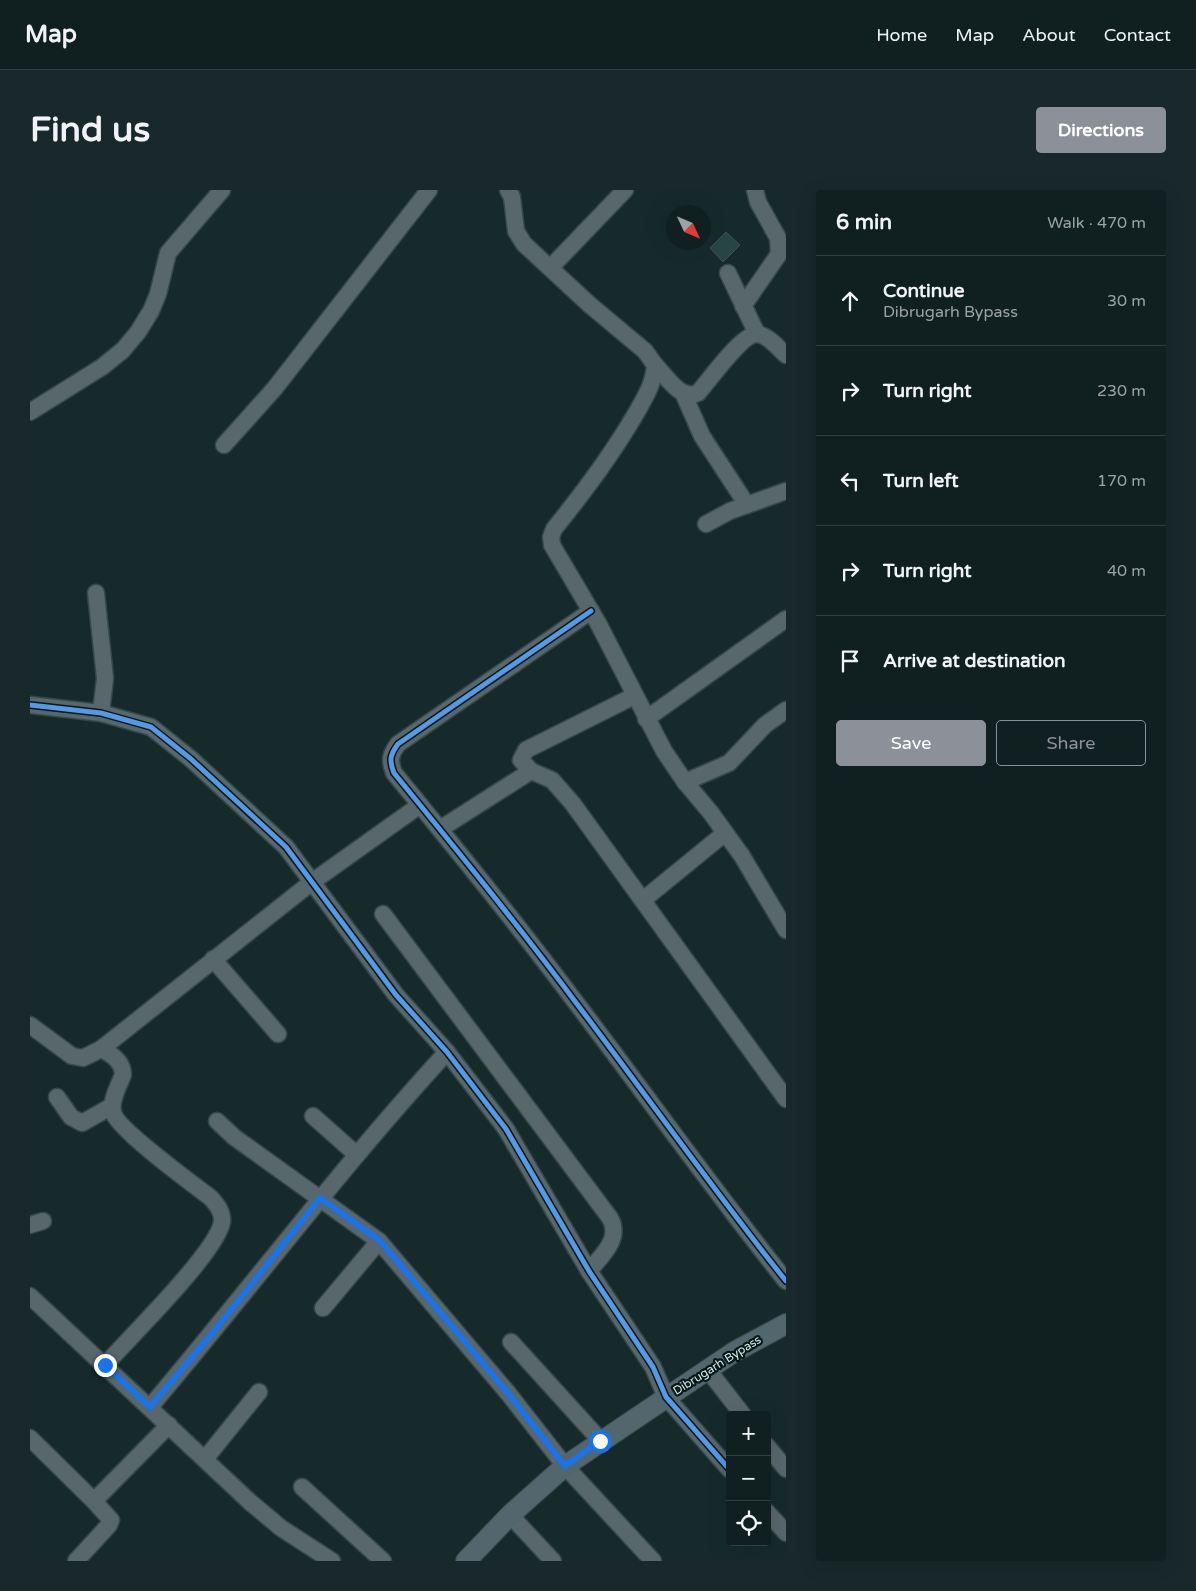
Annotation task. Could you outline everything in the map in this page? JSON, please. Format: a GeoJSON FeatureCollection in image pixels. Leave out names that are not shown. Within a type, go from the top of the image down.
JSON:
{"type":"FeatureCollection","features":[{"type":"Feature","properties":{"kind":"main road","name":"Dibrugarh Bypass"},"geometry":{"type":"LineString","coordinates":[[466,1561],[510,1515],[565,1466],[666,1397],[753,1341],[786,1324]]}},
{"type":"Feature","properties":{"kind":"street"},"geometry":{"type":"LineString","coordinates":[[30,412],[102,367],[123,350],[138,332],[151,311],[158,294],[168,253],[222,190]]}},
{"type":"Feature","properties":{"kind":"street"},"geometry":{"type":"LineString","coordinates":[[224,445],[275,388],[429,190]]}},
{"type":"Feature","properties":{"kind":"street"},"geometry":{"type":"LineString","coordinates":[[508,190],[512,197],[516,231],[519,236],[590,305],[645,351],[655,365],[684,395],[702,436],[746,506]]}},
{"type":"Feature","properties":{"kind":"street"},"geometry":{"type":"LineString","coordinates":[[551,267],[625,190]]}},
{"type":"Feature","properties":{"kind":"street"},"geometry":{"type":"LineString","coordinates":[[743,306],[774,264],[779,254],[778,238],[758,202],[755,190]]}},
{"type":"Feature","properties":{"kind":"street"},"geometry":{"type":"LineString","coordinates":[[728,273],[757,334],[774,344],[786,355]]}},
{"type":"Feature","properties":{"kind":"street"},"geometry":{"type":"LineString","coordinates":[[684,395],[691,396],[698,393],[740,344],[749,336],[757,334]]}},
{"type":"Feature","properties":{"kind":"street"},"geometry":{"type":"LineString","coordinates":[[655,365],[654,375],[645,397],[611,456],[554,529],[551,537],[556,554],[592,611],[646,719],[684,782],[725,833],[747,865],[786,930]]}},
{"type":"Feature","properties":{"kind":"street"},"geometry":{"type":"LineString","coordinates":[[706,524],[786,491]]}},
{"type":"Feature","properties":{"kind":"street"},"geometry":{"type":"LineString","coordinates":[[96,593],[105,678],[101,713]]}},
{"type":"Feature","properties":{"kind":"street"},"geometry":{"type":"LineString","coordinates":[[592,611],[398,744],[391,754],[390,762],[394,773],[578,1005],[738,1221],[786,1281]]}},
{"type":"Feature","properties":{"kind":"street"},"geometry":{"type":"LineString","coordinates":[[646,719],[786,619]]}},
{"type":"Feature","properties":{"kind":"street"},"geometry":{"type":"LineString","coordinates":[[634,696],[526,750],[522,760],[531,771],[547,777],[558,785],[786,1099]]}},
{"type":"Feature","properties":{"kind":"street"},"geometry":{"type":"LineString","coordinates":[[30,705],[101,713],[142,724],[160,732],[274,834],[286,847],[396,995],[447,1052],[518,1145],[589,1271],[653,1367],[666,1397],[726,1465]]}},
{"type":"Feature","properties":{"kind":"street"},"geometry":{"type":"LineString","coordinates":[[684,782],[729,763],[765,725],[786,710]]}},
{"type":"Feature","properties":{"kind":"street"},"geometry":{"type":"LineString","coordinates":[[440,829],[531,771]]}},
{"type":"Feature","properties":{"kind":"street"},"geometry":{"type":"LineString","coordinates":[[30,1025],[72,1056],[83,1058],[102,1049],[312,882],[420,805]]}},
{"type":"Feature","properties":{"kind":"street"},"geometry":{"type":"LineString","coordinates":[[643,900],[725,833]]}},
{"type":"Feature","properties":{"kind":"street"},"geometry":{"type":"LineString","coordinates":[[383,914],[610,1218],[614,1225],[612,1242],[589,1271]]}},
{"type":"Feature","properties":{"kind":"street"},"geometry":{"type":"LineString","coordinates":[[213,959],[278,1034]]}},
{"type":"Feature","properties":{"kind":"street"},"geometry":{"type":"LineString","coordinates":[[102,1049],[117,1059],[123,1070],[112,1106],[114,1115],[128,1131],[211,1198],[218,1206],[222,1220],[217,1234],[199,1260],[105,1365]]}},
{"type":"Feature","properties":{"kind":"street"},"geometry":{"type":"LineString","coordinates":[[150,1407],[215,1330],[320,1198],[398,1106],[447,1052]]}},
{"type":"Feature","properties":{"kind":"street"},"geometry":{"type":"LineString","coordinates":[[57,1097],[71,1117],[82,1123],[112,1106]]}},
{"type":"Feature","properties":{"kind":"street"},"geometry":{"type":"LineString","coordinates":[[313,1116],[357,1155]]}},
{"type":"Feature","properties":{"kind":"street"},"geometry":{"type":"LineString","coordinates":[[216,1121],[234,1137],[379,1240],[508,1393],[565,1466],[653,1561]]}},
{"type":"Feature","properties":{"kind":"street"},"geometry":{"type":"LineString","coordinates":[[323,1308],[379,1240]]}},
{"type":"Feature","properties":{"kind":"street"},"geometry":{"type":"LineString","coordinates":[[30,1296],[281,1528],[332,1561]]}},
{"type":"Feature","properties":{"kind":"street"},"geometry":{"type":"LineString","coordinates":[[511,1342],[600,1441]]}},
{"type":"Feature","properties":{"kind":"street"},"geometry":{"type":"LineString","coordinates":[[708,1370],[740,1411]]}},
{"type":"Feature","properties":{"kind":"street"},"geometry":{"type":"LineString","coordinates":[[205,1459],[259,1392]]}},
{"type":"Feature","properties":{"kind":"street"},"geometry":{"type":"LineString","coordinates":[[94,1501],[169,1425]]}},
{"type":"Feature","properties":{"kind":"street"},"geometry":{"type":"LineString","coordinates":[[30,1438],[108,1514],[111,1520],[109,1525],[76,1561]]}},
{"type":"Feature","properties":{"kind":"street"},"geometry":{"type":"LineString","coordinates":[[771,1451],[786,1469]]}},
{"type":"Feature","properties":{"kind":"street"},"geometry":{"type":"LineString","coordinates":[[302,1487],[384,1561]]}},
{"type":"Feature","properties":{"kind":"street"},"geometry":{"type":"LineString","coordinates":[[510,1515],[554,1561]]}},
{"type":"Feature","properties":{"kind":"street"},"geometry":{"type":"LineString","coordinates":[[771,1516],[786,1533]]}},
{"type":"Feature","properties":{"kind":"building"},"geometry":{"type":"Polygon","coordinates":[[[726,232],[740,245],[723,262],[711,247],[726,232]]]}},
{"type":"Feature","properties":{"kind":"cycle path"},"geometry":{"type":"LineString","coordinates":[[591,611],[398,744],[391,758],[392,768],[394,773],[487,887],[555,975],[786,1281]]}},
{"type":"Feature","properties":{"kind":"cycle path"},"geometry":{"type":"LineString","coordinates":[[30,705],[101,713],[151,727],[191,759],[286,847],[396,995],[447,1052],[506,1129],[589,1271],[653,1367],[666,1397],[726,1465]]}},
{"type":"Feature","properties":{"kind":"route"},"geometry":{"type":"LineString","coordinates":[[105,1365],[150,1407],[215,1330],[320,1198],[379,1240],[508,1393],[565,1466],[600,1441]]}}]}
